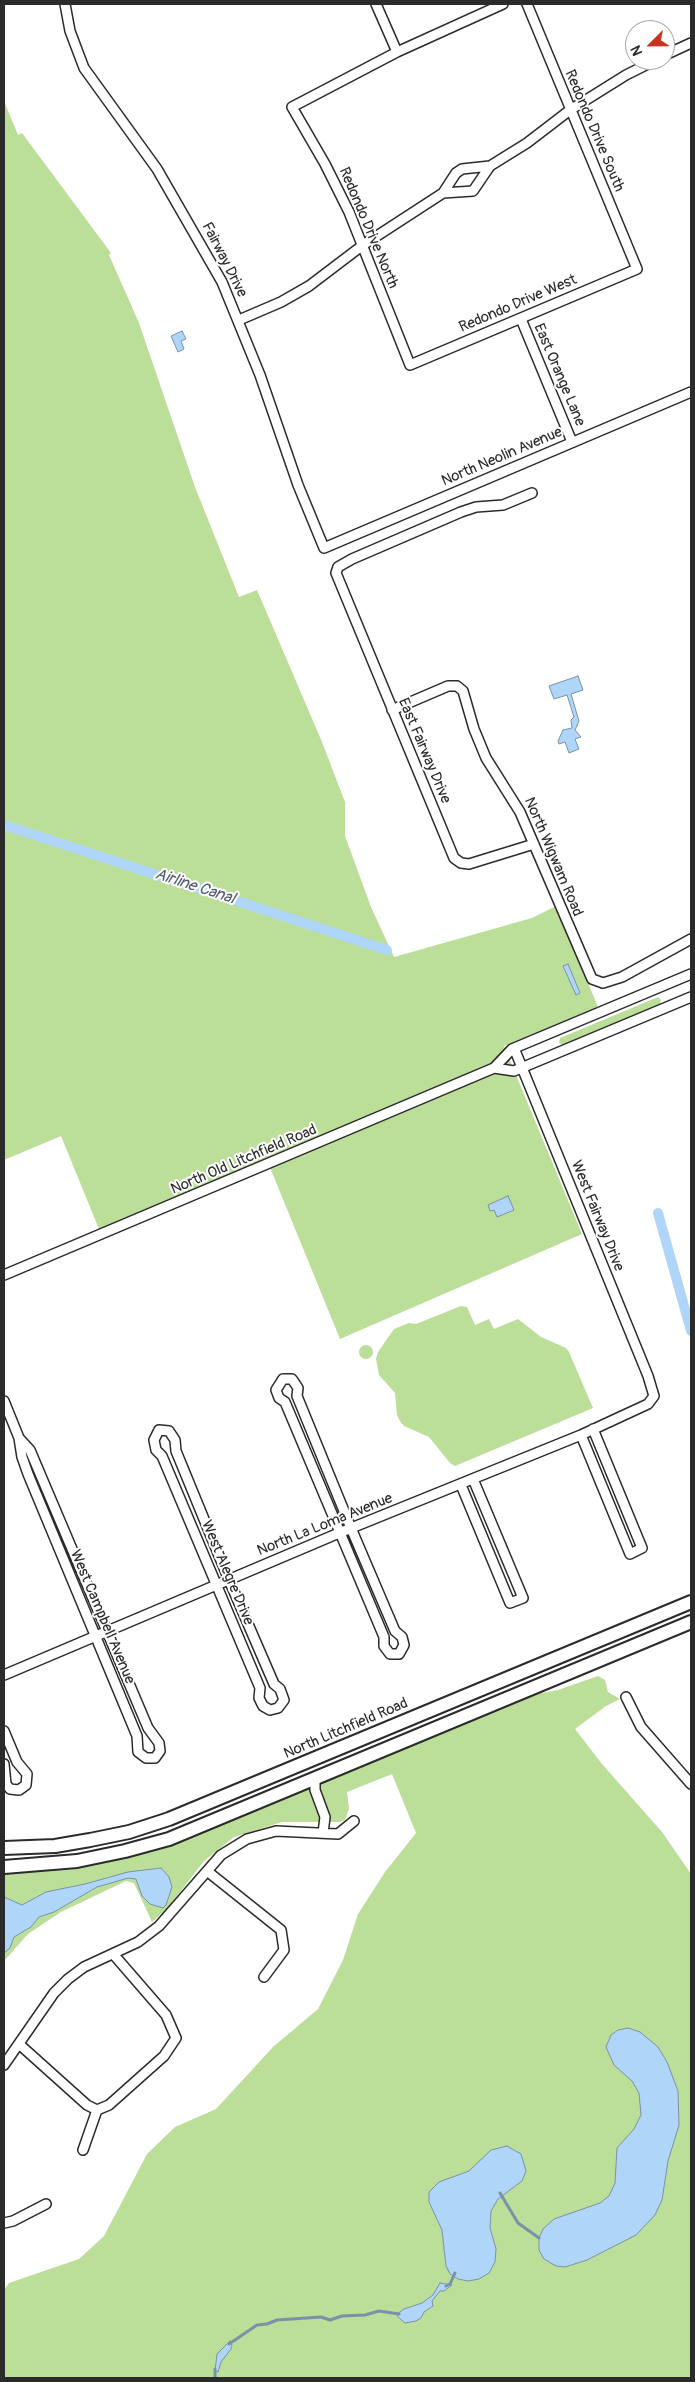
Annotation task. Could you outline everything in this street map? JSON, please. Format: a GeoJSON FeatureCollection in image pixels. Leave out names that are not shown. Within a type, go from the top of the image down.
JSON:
{"type":"FeatureCollection","features":[{"type":"Feature","properties":{"kind":"main road","name":"North Litchfield Road"},"geometry":{"type":"LineString","coordinates":[[4,1848],[55,1846],[83,1842],[129,1832],[169,1819],[691,1602]]}},
{"type":"Feature","properties":{"kind":"main road"},"geometry":{"type":"LineString","coordinates":[[4,1866],[77,1861],[151,1845],[315,1779],[691,1622]]}},
{"type":"Feature","properties":{"kind":"street","name":"Fairway Drive"},"geometry":{"type":"LineString","coordinates":[[65,4],[70,31],[84,68],[157,169],[186,218],[239,320],[298,485],[324,548]]}},
{"type":"Feature","properties":{"kind":"street"},"geometry":{"type":"LineString","coordinates":[[376,4],[397,52],[503,4]]}},
{"type":"Feature","properties":{"kind":"street","name":"Redondo Drive South"},"geometry":{"type":"LineString","coordinates":[[527,4],[637,269]]}},
{"type":"Feature","properties":{"kind":"street"},"geometry":{"type":"LineString","coordinates":[[675,50],[691,43]]}},
{"type":"Feature","properties":{"kind":"street","name":"Redondo Drive North"},"geometry":{"type":"LineString","coordinates":[[397,52],[292,107],[334,181],[363,245],[410,365]]}},
{"type":"Feature","properties":{"kind":"street"},"geometry":{"type":"LineString","coordinates":[[443,193],[472,191],[490,166],[527,143],[570,110],[636,70]]}},
{"type":"Feature","properties":{"kind":"street"},"geometry":{"type":"LineString","coordinates":[[239,320],[281,302],[309,286],[363,245],[443,193],[456,173],[462,168],[490,166]]}},
{"type":"Feature","properties":{"kind":"street","name":"Redondo Drive West"},"geometry":{"type":"LineString","coordinates":[[410,365],[637,269]]}},
{"type":"Feature","properties":{"kind":"street","name":"East Orange Lane"},"geometry":{"type":"LineString","coordinates":[[521,319],[572,442]]}},
{"type":"Feature","properties":{"kind":"street","name":"North Neolin Avenue"},"geometry":{"type":"LineString","coordinates":[[324,548],[691,392]]}},
{"type":"Feature","properties":{"kind":"street","name":"East Fairway Drive"},"geometry":{"type":"LineString","coordinates":[[532,493],[500,506],[473,508],[393,541],[338,567],[336,576],[456,860],[461,864],[468,864],[534,844]]}},
{"type":"Feature","properties":{"kind":"street","name":"North Wigwam Road"},"geometry":{"type":"LineString","coordinates":[[392,710],[445,686],[454,685],[461,689],[466,697],[474,729],[486,758],[514,801],[534,844],[586,970],[596,981],[603,983],[622,976],[691,939]]}},
{"type":"Feature","properties":{"kind":"street","name":"North Old Litchfield Road"},"geometry":{"type":"LineString","coordinates":[[4,1274],[494,1068],[514,1048],[691,974]]}},
{"type":"Feature","properties":{"kind":"street","name":"North Old Litchfield Road"},"geometry":{"type":"LineString","coordinates":[[494,1068],[514,1071],[691,998]]}},
{"type":"Feature","properties":{"kind":"street","name":"West Fairway Drive"},"geometry":{"type":"LineString","coordinates":[[514,1048],[648,1376],[654,1396]]}},
{"type":"Feature","properties":{"kind":"street"},"geometry":{"type":"LineString","coordinates":[[283,1379],[292,1379],[298,1388],[297,1396],[319,1449],[395,1631],[402,1637],[404,1645],[399,1654],[390,1654],[386,1650],[384,1637],[285,1402],[279,1398],[276,1390],[283,1379]]}},
{"type":"Feature","properties":{"kind":"street","name":"North La Loma Avenue"},"geometry":{"type":"LineString","coordinates":[[4,1675],[351,1528],[581,1435],[642,1407],[654,1396]]}},
{"type":"Feature","properties":{"kind":"street","name":"West Campbell Avenue"},"geometry":{"type":"LineString","coordinates":[[4,1401],[19,1438],[22,1457],[28,1474],[94,1637],[137,1736],[138,1752],[146,1758],[155,1758],[160,1751],[160,1743],[148,1728],[30,1450],[19,1438]]}},
{"type":"Feature","properties":{"kind":"street"},"geometry":{"type":"LineString","coordinates":[[581,1435],[630,1554],[642,1548],[593,1429]]}},
{"type":"Feature","properties":{"kind":"street","name":"West Alegre Drive"},"geometry":{"type":"LineString","coordinates":[[159,1430],[169,1431],[175,1440],[176,1451],[197,1501],[274,1684],[280,1689],[284,1700],[278,1708],[270,1710],[263,1706],[259,1698],[260,1688],[162,1456],[156,1450],[154,1440],[159,1430]]}},
{"type":"Feature","properties":{"kind":"street"},"geometry":{"type":"LineString","coordinates":[[307,1454],[319,1449]]}},
{"type":"Feature","properties":{"kind":"street"},"geometry":{"type":"LineString","coordinates":[[461,1485],[510,1603],[522,1598],[473,1479]]}},
{"type":"Feature","properties":{"kind":"street"},"geometry":{"type":"LineString","coordinates":[[606,1495],[618,1490]]}},
{"type":"Feature","properties":{"kind":"street","name":"West Alegre Drive"},"geometry":{"type":"LineString","coordinates":[[184,1507],[197,1501]]}},
{"type":"Feature","properties":{"kind":"street"},"geometry":{"type":"LineString","coordinates":[[486,1546],[499,1540]]}},
{"type":"Feature","properties":{"kind":"street","name":"West Campbell Avenue"},"geometry":{"type":"LineString","coordinates":[[57,1546],[69,1541]]}},
{"type":"Feature","properties":{"kind":"street"},"geometry":{"type":"LineString","coordinates":[[367,1598],[379,1593]]}},
{"type":"Feature","properties":{"kind":"street","name":"West Alegre Drive"},"geometry":{"type":"LineString","coordinates":[[244,1650],[257,1644]]}},
{"type":"Feature","properties":{"kind":"street","name":"West Campbell Avenue"},"geometry":{"type":"LineString","coordinates":[[121,1699],[133,1694]]}},
{"type":"Feature","properties":{"kind":"street"},"geometry":{"type":"LineString","coordinates":[[626,1697],[641,1727],[690,1779]]}},
{"type":"Feature","properties":{"kind":"street"},"geometry":{"type":"LineString","coordinates":[[4,1731],[6,1744],[27,1774],[26,1785],[19,1790],[10,1789],[6,1784],[4,1764]]}},
{"type":"Feature","properties":{"kind":"street"},"geometry":{"type":"LineString","coordinates":[[315,1779],[315,1790],[325,1817],[323,1833]]}},
{"type":"Feature","properties":{"kind":"street"},"geometry":{"type":"LineString","coordinates":[[4,2065],[54,1993],[68,1979],[84,1967],[114,1955],[138,1942],[159,1926],[220,1855],[247,1840],[276,1831],[338,1834],[354,1821]]}},
{"type":"Feature","properties":{"kind":"street"},"geometry":{"type":"LineString","coordinates":[[206,1871],[281,1930],[284,1950],[264,1977]]}},
{"type":"Feature","properties":{"kind":"street"},"geometry":{"type":"LineString","coordinates":[[18,2044],[87,2106],[97,2110],[110,2106],[164,2056],[176,2038],[166,2015],[114,1955]]}},
{"type":"Feature","properties":{"kind":"street"},"geometry":{"type":"LineString","coordinates":[[83,2150],[97,2110]]}},
{"type":"Feature","properties":{"kind":"street"},"geometry":{"type":"LineString","coordinates":[[4,2223],[13,2221],[46,2204]]}},
{"type":"Feature","properties":{"kind":"green space"},"geometry":{"type":"Polygon","coordinates":[[[4,101],[18,135],[22,133],[111,253],[109,255],[139,323],[195,487],[239,597],[257,590],[322,742],[345,802],[345,836],[371,907],[394,957],[532,918],[556,906],[598,1007],[504,1046],[582,1234],[340,1339],[269,1165],[101,1234],[61,1136],[4,1160],[4,101]]]}},
{"type":"Feature","properties":{"kind":"green space"},"geometry":{"type":"Polygon","coordinates":[[[658,997],[661,1000],[660,1004],[562,1045],[559,1043],[560,1038],[658,997]]]}},
{"type":"Feature","properties":{"kind":"green space"},"geometry":{"type":"Polygon","coordinates":[[[461,1306],[467,1307],[475,1325],[489,1319],[494,1329],[518,1319],[541,1337],[566,1348],[593,1408],[455,1466],[450,1463],[429,1437],[404,1426],[400,1421],[397,1415],[395,1393],[379,1375],[376,1359],[378,1352],[394,1329],[409,1323],[416,1324],[461,1306]]]}},
{"type":"Feature","properties":{"kind":"green space"},"geometry":{"type":"Polygon","coordinates":[[[363,1345],[369,1345],[373,1352],[369,1359],[363,1359],[359,1355],[359,1349],[363,1345]]]}},
{"type":"Feature","properties":{"kind":"green space"},"geometry":{"type":"Polygon","coordinates":[[[598,1676],[605,1680],[608,1692],[620,1699],[606,1706],[575,1729],[602,1764],[662,1832],[691,1874],[691,2378],[4,2378],[4,2290],[9,2283],[79,2259],[104,2236],[147,2154],[175,2127],[216,2109],[273,2047],[318,2009],[343,1960],[358,1914],[385,1872],[416,1833],[392,1774],[347,1792],[349,1809],[345,1820],[340,1822],[282,1822],[234,1837],[204,1861],[167,1909],[152,1922],[134,1883],[126,1881],[61,1912],[28,1934],[4,1961],[4,1871],[103,1862],[520,1697],[558,1690],[598,1676]]]}},
{"type":"Feature","properties":{"kind":"water"},"geometry":{"type":"Polygon","coordinates":[[[182,331],[186,339],[181,341],[184,349],[178,352],[171,336],[182,331]]]}},
{"type":"Feature","properties":{"kind":"water"},"geometry":{"type":"Polygon","coordinates":[[[578,676],[583,690],[571,694],[579,721],[575,730],[581,737],[575,739],[579,749],[569,753],[565,742],[559,744],[558,741],[563,730],[572,728],[571,720],[574,717],[567,695],[554,699],[549,686],[578,676]]]}},
{"type":"Feature","properties":{"kind":"water"},"geometry":{"type":"Polygon","coordinates":[[[568,964],[580,993],[576,995],[563,966],[568,964]]]}},
{"type":"Feature","properties":{"kind":"water"},"geometry":{"type":"Polygon","coordinates":[[[508,1196],[514,1210],[497,1217],[494,1210],[490,1211],[488,1205],[508,1196]]]}},
{"type":"Feature","properties":{"kind":"water"},"geometry":{"type":"Polygon","coordinates":[[[161,1868],[169,1877],[172,1887],[166,1905],[163,1908],[150,1904],[142,1896],[136,1879],[128,1878],[97,1887],[54,1912],[39,1917],[31,1927],[14,1937],[10,1948],[4,1953],[4,1897],[22,1905],[46,1892],[128,1872],[161,1868]]]}},
{"type":"Feature","properties":{"kind":"water"},"geometry":{"type":"Polygon","coordinates":[[[628,2028],[640,2032],[658,2047],[667,2062],[678,2091],[679,2125],[668,2161],[662,2200],[655,2215],[636,2235],[587,2260],[565,2267],[556,2266],[544,2259],[539,2250],[539,2238],[543,2229],[554,2219],[600,2203],[609,2196],[615,2183],[617,2148],[634,2129],[641,2115],[639,2093],[632,2081],[614,2065],[606,2047],[611,2035],[618,2030],[628,2028]]]}},
{"type":"Feature","properties":{"kind":"water"},"geometry":{"type":"Polygon","coordinates":[[[507,2146],[521,2154],[526,2171],[522,2181],[498,2199],[491,2211],[490,2228],[496,2249],[495,2262],[489,2273],[479,2279],[468,2281],[458,2279],[450,2274],[446,2266],[442,2230],[429,2202],[429,2192],[439,2182],[469,2171],[491,2150],[507,2146]]]}},
{"type":"Feature","properties":{"kind":"water"},"geometry":{"type":"Polygon","coordinates":[[[440,2283],[452,2285],[444,2291],[440,2291],[432,2301],[433,2306],[424,2312],[421,2318],[405,2323],[397,2316],[404,2309],[422,2303],[433,2295],[440,2283]]]}},
{"type":"Feature","properties":{"kind":"water"},"geometry":{"type":"Polygon","coordinates":[[[230,2341],[231,2349],[221,2362],[218,2372],[215,2371],[217,2354],[230,2341]]]}},
{"type":"Feature","properties":{"kind":"waterway","name":"Airline Canal"},"geometry":{"type":"LineString","coordinates":[[4,825],[387,950]]}},
{"type":"Feature","properties":{"kind":"waterway","name":"Airline Canal"},"geometry":{"type":"LineString","coordinates":[[658,1213],[691,1331]]}},
{"type":"Feature","properties":{"kind":"waterway"},"geometry":{"type":"LineString","coordinates":[[500,2193],[518,2223],[539,2238]]}},
{"type":"Feature","properties":{"kind":"waterway"},"geometry":{"type":"LineString","coordinates":[[446,2286],[450,2284],[455,2273]]}},
{"type":"Feature","properties":{"kind":"waterway"},"geometry":{"type":"LineString","coordinates":[[229,2344],[257,2325],[277,2320],[321,2317],[330,2320],[342,2316],[365,2315],[379,2311],[399,2314]]}},
{"type":"Feature","properties":{"kind":"waterway"},"geometry":{"type":"LineString","coordinates":[[215,2369],[215,2378]]}}]}
